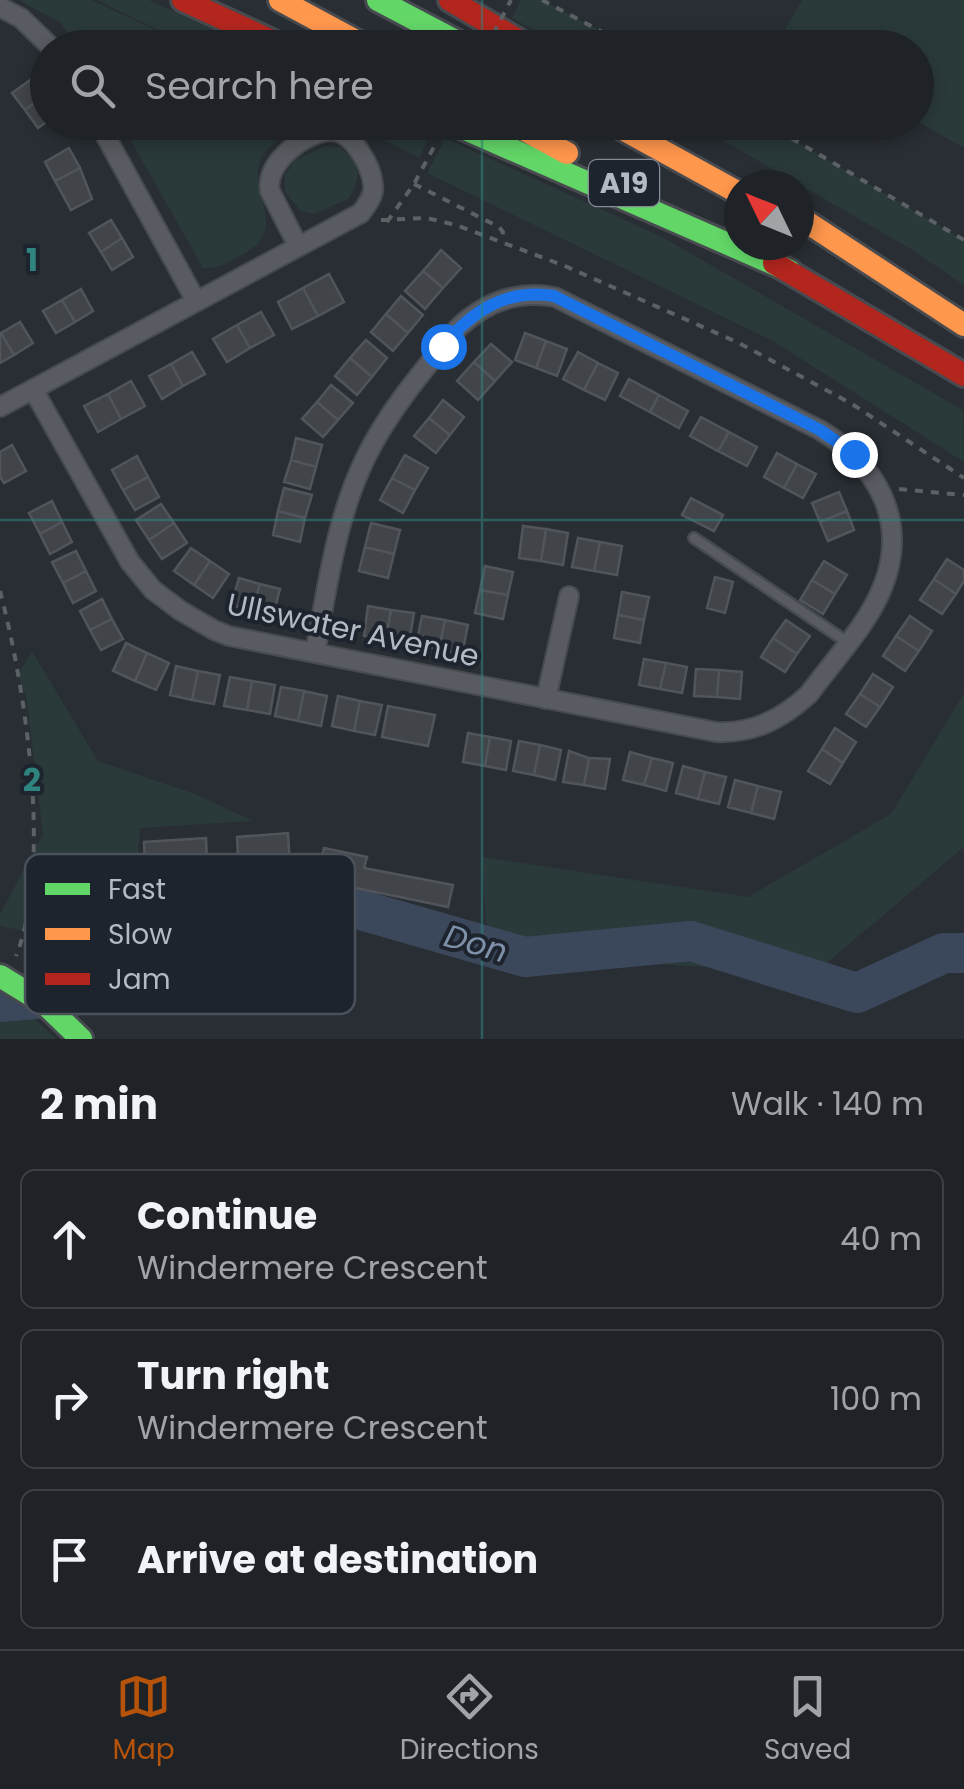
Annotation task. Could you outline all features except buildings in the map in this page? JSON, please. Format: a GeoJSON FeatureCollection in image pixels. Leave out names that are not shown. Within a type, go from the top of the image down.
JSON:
{"type":"FeatureCollection","features":[{"type":"Feature","properties":{"kind":"main road"},"geometry":{"type":"LineString","coordinates":[[184,0],[248,30]]}},
{"type":"Feature","properties":{"kind":"main road"},"geometry":{"type":"LineString","coordinates":[[280,0],[336,30]]}},
{"type":"Feature","properties":{"kind":"main road"},"geometry":{"type":"LineString","coordinates":[[378,0],[435,30]]}},
{"type":"Feature","properties":{"kind":"main road"},"geometry":{"type":"LineString","coordinates":[[450,0],[500,30]]}},
{"type":"Feature","properties":{"kind":"main road"},"geometry":{"type":"LineString","coordinates":[[469,140],[790,271]]}},
{"type":"Feature","properties":{"kind":"main road","name":"A19"},"geometry":{"type":"LineString","coordinates":[[544,140],[724,236]]}},
{"type":"Feature","properties":{"kind":"main road","name":"A19"},"geometry":{"type":"LineString","coordinates":[[643,140],[724,185]]}},
{"type":"Feature","properties":{"kind":"main road"},"geometry":{"type":"LineString","coordinates":[[681,140],[728,170]]}},
{"type":"Feature","properties":{"kind":"main road"},"geometry":{"type":"LineString","coordinates":[[814,226],[964,326]]}},
{"type":"Feature","properties":{"kind":"main road"},"geometry":{"type":"LineString","coordinates":[[814,234],[871,266]]}},
{"type":"Feature","properties":{"kind":"main road","name":"A19"},"geometry":{"type":"LineString","coordinates":[[769,260],[964,375]]}},
{"type":"Feature","properties":{"kind":"main road"},"geometry":{"type":"LineString","coordinates":[[2,977],[25,991]]}},
{"type":"Feature","properties":{"kind":"main road"},"geometry":{"type":"LineString","coordinates":[[54,1014],[74,1032]]}},
{"type":"Feature","properties":{"kind":"street"},"geometry":{"type":"LineString","coordinates":[[0,7],[33,30]]}},
{"type":"Feature","properties":{"kind":"street"},"geometry":{"type":"LineString","coordinates":[[108,140],[196,300]]}},
{"type":"Feature","properties":{"kind":"street"},"geometry":{"type":"LineString","coordinates":[[298,246],[268,182],[276,160],[284,152],[311,140]]}},
{"type":"Feature","properties":{"kind":"street"},"geometry":{"type":"LineString","coordinates":[[0,407],[361,213],[372,194],[373,183],[354,143],[348,140]]}},
{"type":"Feature","properties":{"kind":"street"},"geometry":{"type":"LineString","coordinates":[[314,653],[338,534],[374,440],[459,327],[476,312],[517,296],[554,296],[820,430],[854,454],[879,487]]}},
{"type":"Feature","properties":{"kind":"street","name":"Ullswater Avenue"},"geometry":{"type":"LineString","coordinates":[[33,390],[130,562],[153,590],[181,612],[214,630],[716,732],[749,730],[794,709],[847,642],[883,587],[892,547],[887,507],[879,487]]}},
{"type":"Feature","properties":{"kind":"street"},"geometry":{"type":"LineString","coordinates":[[546,699],[570,596]]}},
{"type":"Feature","properties":{"kind":"lane"},"geometry":{"type":"LineString","coordinates":[[694,538],[847,642]]}},
{"type":"Feature","properties":{"kind":"path"},"geometry":{"type":"LineString","coordinates":[[495,30],[511,0]]}},
{"type":"Feature","properties":{"kind":"path"},"geometry":{"type":"LineString","coordinates":[[542,0],[598,30]]}},
{"type":"Feature","properties":{"kind":"path"},"geometry":{"type":"LineString","coordinates":[[387,222],[438,140]]}},
{"type":"Feature","properties":{"kind":"path"},"geometry":{"type":"LineString","coordinates":[[795,140],[964,240]]}},
{"type":"Feature","properties":{"kind":"path"},"geometry":{"type":"LineString","coordinates":[[414,184],[499,227],[503,232],[500,241]]}},
{"type":"Feature","properties":{"kind":"path"},"geometry":{"type":"LineString","coordinates":[[361,213],[387,222],[427,218],[566,266],[739,343],[852,404],[964,478]]}},
{"type":"Feature","properties":{"kind":"path"},"geometry":{"type":"LineString","coordinates":[[879,487],[964,495]]}},
{"type":"Feature","properties":{"kind":"path"},"geometry":{"type":"LineString","coordinates":[[0,591],[18,658],[34,837],[32,854]]}},
{"type":"Feature","properties":{"kind":"path"},"geometry":{"type":"LineString","coordinates":[[2,977],[18,952],[25,902]]}},
{"type":"Feature","properties":{"kind":"shaded area"},"geometry":{"type":"Polygon","coordinates":[[[18,0],[91,0],[156,30],[66,30],[60,22],[18,0]]]}},
{"type":"Feature","properties":{"kind":"shaded area"},"geometry":{"type":"Polygon","coordinates":[[[97,0],[149,0],[214,30],[158,30],[97,0]]]}},
{"type":"Feature","properties":{"kind":"shaded area"},"geometry":{"type":"Polygon","coordinates":[[[521,0],[542,0],[599,30],[533,30],[512,18],[521,0]]]}},
{"type":"Feature","properties":{"kind":"shaded area"},"geometry":{"type":"Polygon","coordinates":[[[802,0],[964,0],[964,148],[934,131],[934,30],[785,30],[802,0]]]}},
{"type":"Feature","properties":{"kind":"shaded area"},"geometry":{"type":"Polygon","coordinates":[[[131,140],[280,140],[263,155],[258,172],[266,225],[259,241],[235,259],[203,268],[131,140]]]}},
{"type":"Feature","properties":{"kind":"shaded area"},"geometry":{"type":"Polygon","coordinates":[[[384,140],[428,140],[419,158],[384,140]]]}},
{"type":"Feature","properties":{"kind":"shaded area"},"geometry":{"type":"Polygon","coordinates":[[[444,140],[449,140],[662,237],[963,410],[964,462],[773,341],[427,173],[444,140]]]}},
{"type":"Feature","properties":{"kind":"shaded area"},"geometry":{"type":"Polygon","coordinates":[[[722,140],[793,140],[964,240],[964,285],[814,193],[814,170],[774,170],[722,140]]]}},
{"type":"Feature","properties":{"kind":"shaded area"},"geometry":{"type":"Polygon","coordinates":[[[325,146],[340,147],[354,160],[358,174],[355,188],[348,199],[314,214],[301,211],[285,192],[285,175],[295,160],[325,146]]]}},
{"type":"Feature","properties":{"kind":"shaded area"},"geometry":{"type":"Polygon","coordinates":[[[32,651],[98,761],[195,794],[253,821],[140,828],[138,854],[32,854],[43,834],[26,696],[18,675],[32,651]]]}},
{"type":"Feature","properties":{"kind":"shaded area"},"geometry":{"type":"Polygon","coordinates":[[[964,693],[964,847],[815,973],[488,955],[482,857],[748,897],[891,814],[964,693]]]}},
{"type":"Feature","properties":{"kind":"shaded area"},"geometry":{"type":"Polygon","coordinates":[[[25,867],[25,931],[0,926],[0,914],[25,867]]]}},
{"type":"Feature","properties":{"kind":"shaded area"},"geometry":{"type":"Polygon","coordinates":[[[0,992],[21,1005],[25,1014],[30,1014],[56,1039],[0,1039],[0,992]]]}},
{"type":"Feature","properties":{"kind":"waterway","name":"Don"},"geometry":{"type":"LineString","coordinates":[[355,908],[525,957],[691,941],[857,993],[944,953],[964,953]]}},
{"type":"Feature","properties":{"kind":"waterway","name":"Don"},"geometry":{"type":"LineString","coordinates":[[0,1002],[25,1000]]}},
{"type":"Feature","properties":{"kind":"traffic: fast"},"geometry":{"type":"LineString","coordinates":[[378,0],[435,30]]}},
{"type":"Feature","properties":{"kind":"traffic: fast"},"geometry":{"type":"LineString","coordinates":[[490,140],[790,271]]}},
{"type":"Feature","properties":{"kind":"traffic: fast"},"geometry":{"type":"LineString","coordinates":[[0,976],[25,991]]}},
{"type":"Feature","properties":{"kind":"traffic: fast"},"geometry":{"type":"LineString","coordinates":[[55,1014],[81,1039]]}},
{"type":"Feature","properties":{"kind":"traffic: slow"},"geometry":{"type":"LineString","coordinates":[[280,0],[336,30]]}},
{"type":"Feature","properties":{"kind":"traffic: slow"},"geometry":{"type":"LineString","coordinates":[[543,140],[567,153]]}},
{"type":"Feature","properties":{"kind":"traffic: slow"},"geometry":{"type":"LineString","coordinates":[[643,140],[724,185]]}},
{"type":"Feature","properties":{"kind":"traffic: slow"},"geometry":{"type":"LineString","coordinates":[[814,227],[964,325]]}},
{"type":"Feature","properties":{"kind":"traffic: jam"},"geometry":{"type":"LineString","coordinates":[[183,0],[248,30]]}},
{"type":"Feature","properties":{"kind":"traffic: jam"},"geometry":{"type":"LineString","coordinates":[[450,0],[501,30]]}},
{"type":"Feature","properties":{"kind":"traffic: jam"},"geometry":{"type":"LineString","coordinates":[[774,263],[964,375]]}},
{"type":"Feature","properties":{"kind":"route"},"geometry":{"type":"LineString","coordinates":[[443,346],[476,312],[495,302],[536,293],[554,296],[820,430],[854,454]]}}]}
